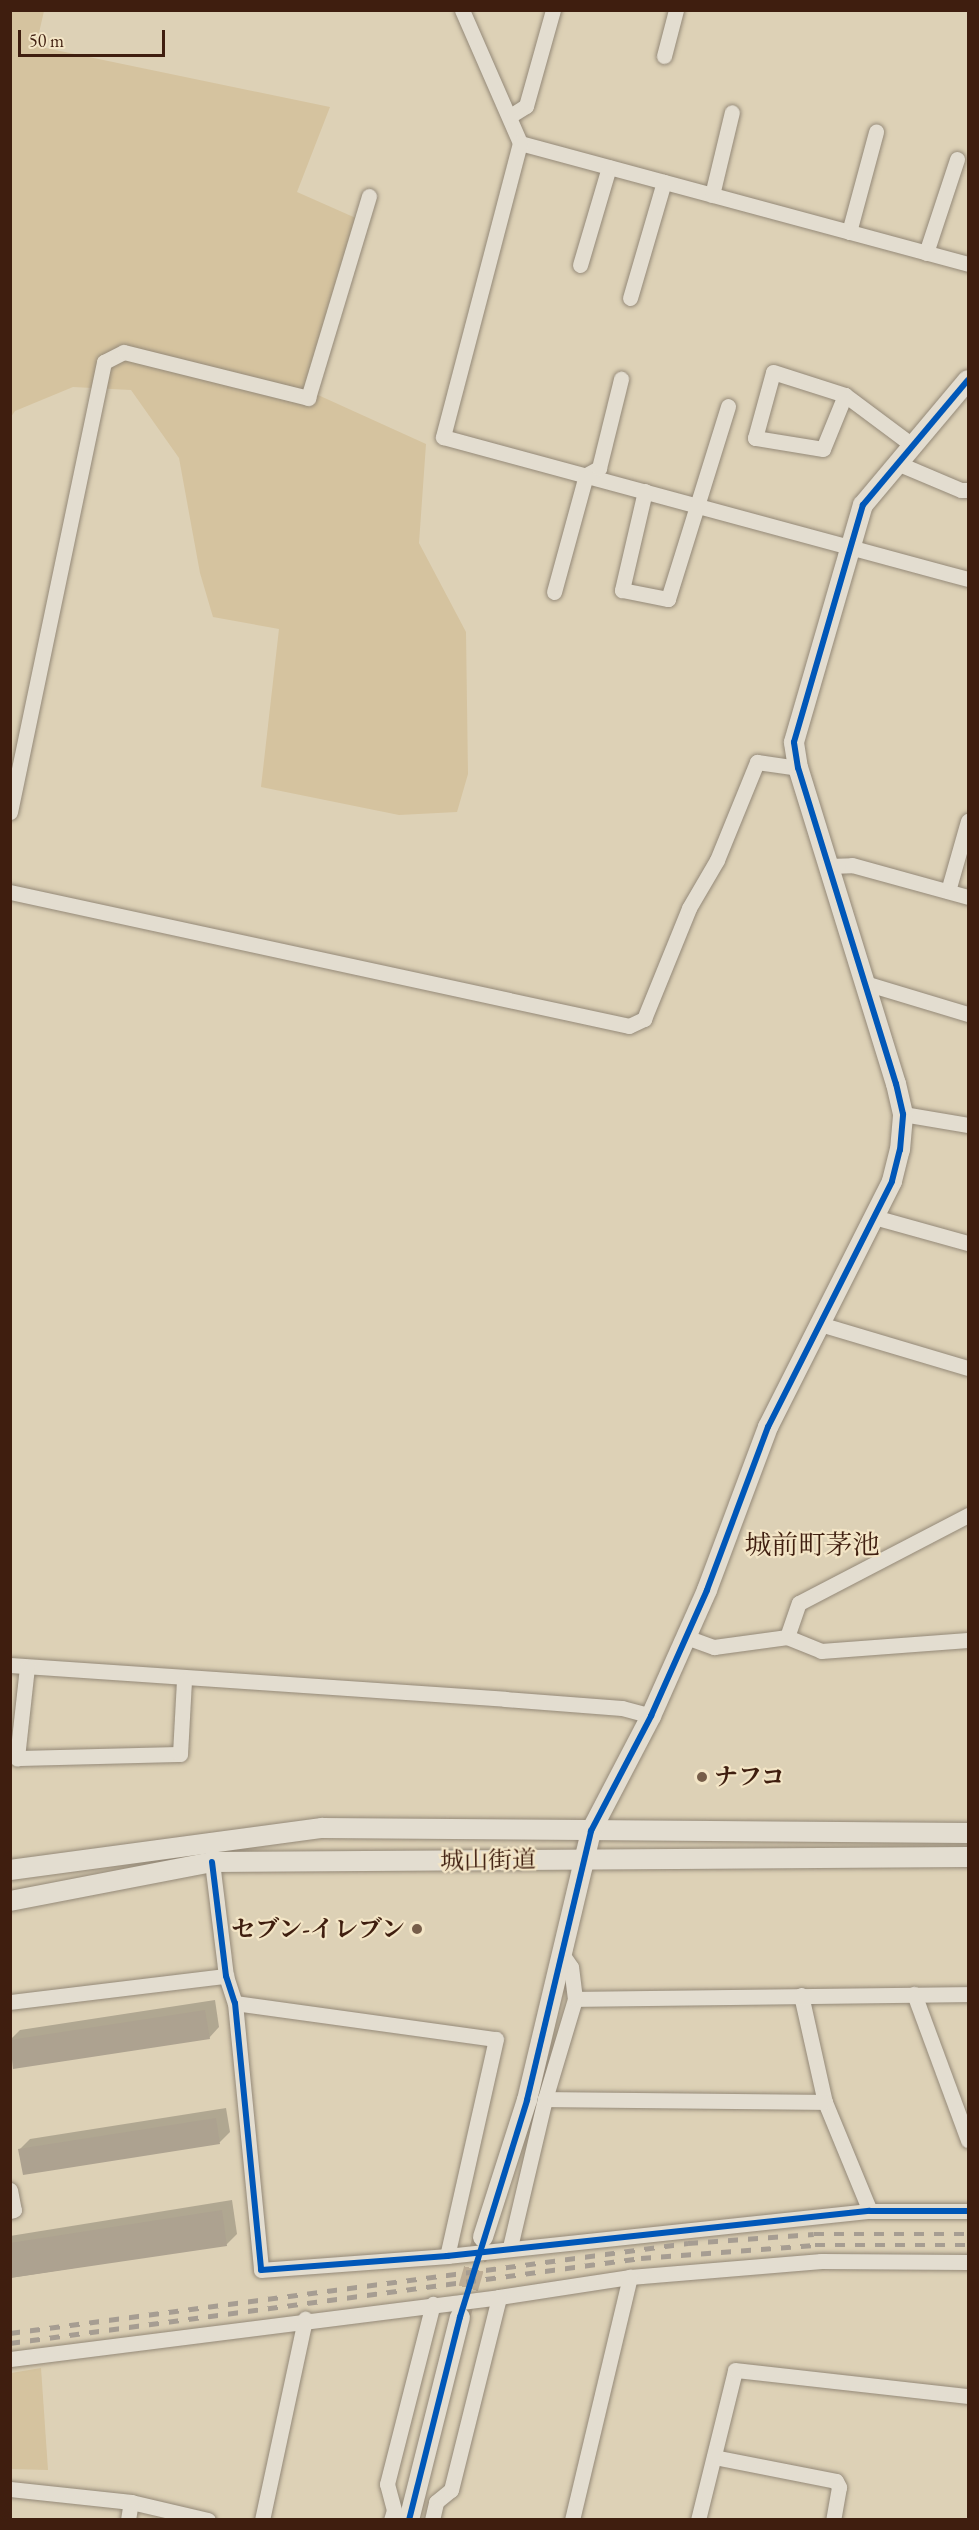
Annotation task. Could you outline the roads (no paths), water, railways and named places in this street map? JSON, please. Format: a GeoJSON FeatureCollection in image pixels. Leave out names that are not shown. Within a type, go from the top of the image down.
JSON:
{"type":"FeatureCollection","features":[{"type":"Feature","properties":{"kind":"street"},"geometry":{"type":"LineString","coordinates":[[462,10],[520,143],[443,437],[969,579]]}},
{"type":"Feature","properties":{"kind":"street"},"geometry":{"type":"LineString","coordinates":[[510,116],[526,106],[553,10]]}},
{"type":"Feature","properties":{"kind":"street"},"geometry":{"type":"LineString","coordinates":[[664,56],[676,10]]}},
{"type":"Feature","properties":{"kind":"street"},"geometry":{"type":"LineString","coordinates":[[712,195],[732,112]]}},
{"type":"Feature","properties":{"kind":"street"},"geometry":{"type":"LineString","coordinates":[[849,232],[876,132]]}},
{"type":"Feature","properties":{"kind":"street"},"geometry":{"type":"LineString","coordinates":[[520,143],[969,264]]}},
{"type":"Feature","properties":{"kind":"street"},"geometry":{"type":"LineString","coordinates":[[926,253],[957,159]]}},
{"type":"Feature","properties":{"kind":"street"},"geometry":{"type":"LineString","coordinates":[[580,266],[609,167]]}},
{"type":"Feature","properties":{"kind":"street"},"geometry":{"type":"LineString","coordinates":[[630,298],[664,182]]}},
{"type":"Feature","properties":{"kind":"street"},"geometry":{"type":"LineString","coordinates":[[10,812],[104,362],[124,352],[308,398],[369,196]]}},
{"type":"Feature","properties":{"kind":"street"},"geometry":{"type":"LineString","coordinates":[[845,395],[823,449],[755,438],[773,372],[845,395],[912,445]]}},
{"type":"Feature","properties":{"kind":"street"},"geometry":{"type":"LineString","coordinates":[[554,592],[586,475],[599,468],[621,379]]}},
{"type":"Feature","properties":{"kind":"street"},"geometry":{"type":"LineString","coordinates":[[483,2237],[526,2100],[564,1957],[591,1831],[651,1716],[686,1637],[768,1427],[892,1181],[900,1150],[903,1114],[798,768],[794,742],[863,505],[969,380]]}},
{"type":"Feature","properties":{"kind":"street"},"geometry":{"type":"LineString","coordinates":[[645,491],[622,590],[668,599],[728,406]]}},
{"type":"Feature","properties":{"kind":"street"},"geometry":{"type":"LineString","coordinates":[[897,463],[961,490],[969,490]]}},
{"type":"Feature","properties":{"kind":"street"},"geometry":{"type":"LineString","coordinates":[[10,892],[629,1026],[644,1019],[688,908],[717,860],[757,762],[798,768]]}},
{"type":"Feature","properties":{"kind":"street"},"geometry":{"type":"LineString","coordinates":[[948,891],[969,821]]}},
{"type":"Feature","properties":{"kind":"street"},"geometry":{"type":"LineString","coordinates":[[828,866],[852,865],[969,897]]}},
{"type":"Feature","properties":{"kind":"street"},"geometry":{"type":"LineString","coordinates":[[865,983],[969,1014]]}},
{"type":"Feature","properties":{"kind":"street"},"geometry":{"type":"LineString","coordinates":[[903,1114],[969,1125]]}},
{"type":"Feature","properties":{"kind":"street"},"geometry":{"type":"LineString","coordinates":[[874,1216],[969,1243]]}},
{"type":"Feature","properties":{"kind":"street"},"geometry":{"type":"LineString","coordinates":[[820,1324],[969,1368]]}},
{"type":"Feature","properties":{"kind":"street"},"geometry":{"type":"LineString","coordinates":[[787,1637],[799,1603],[969,1515]]}},
{"type":"Feature","properties":{"kind":"street"},"geometry":{"type":"LineString","coordinates":[[686,1637],[714,1647],[787,1637],[820,1651],[969,1640]]}},
{"type":"Feature","properties":{"kind":"street"},"geometry":{"type":"LineString","coordinates":[[10,1665],[184,1680],[622,1708],[651,1716]]}},
{"type":"Feature","properties":{"kind":"street"},"geometry":{"type":"LineString","coordinates":[[27,1667],[17,1758],[180,1754],[184,1680]]}},
{"type":"Feature","properties":{"kind":"street","name":"城山街道"},"geometry":{"type":"LineString","coordinates":[[10,1870],[322,1828],[969,1833]]}},
{"type":"Feature","properties":{"kind":"street","name":"城山街道"},"geometry":{"type":"LineString","coordinates":[[10,1901],[212,1862],[969,1857]]}},
{"type":"Feature","properties":{"kind":"street"},"geometry":{"type":"LineString","coordinates":[[212,1862],[226,1976],[235,2003],[261,2270],[447,2256],[510,2247],[870,2211],[969,2211]]}},
{"type":"Feature","properties":{"kind":"street"},"geometry":{"type":"LineString","coordinates":[[510,2247],[545,2099],[574,1999],[571,1967],[564,1957]]}},
{"type":"Feature","properties":{"kind":"street"},"geometry":{"type":"LineString","coordinates":[[10,2002],[226,1976]]}},
{"type":"Feature","properties":{"kind":"street"},"geometry":{"type":"LineString","coordinates":[[914,1994],[969,2140]]}},
{"type":"Feature","properties":{"kind":"street"},"geometry":{"type":"LineString","coordinates":[[574,1999],[969,1994]]}},
{"type":"Feature","properties":{"kind":"street"},"geometry":{"type":"LineString","coordinates":[[801,1995],[825,2102],[870,2211]]}},
{"type":"Feature","properties":{"kind":"street"},"geometry":{"type":"LineString","coordinates":[[235,2003],[496,2039],[447,2256]]}},
{"type":"Feature","properties":{"kind":"street"},"geometry":{"type":"LineString","coordinates":[[545,2099],[825,2102]]}},
{"type":"Feature","properties":{"kind":"street"},"geometry":{"type":"LineString","coordinates":[[10,2190],[14,2210],[10,2211]]}},
{"type":"Feature","properties":{"kind":"street"},"geometry":{"type":"LineString","coordinates":[[10,2359],[305,2319],[499,2297],[630,2277],[821,2261],[969,2262]]}},
{"type":"Feature","properties":{"kind":"street"},"geometry":{"type":"LineString","coordinates":[[572,2520],[630,2277]]}},
{"type":"Feature","properties":{"kind":"street"},"geometry":{"type":"LineString","coordinates":[[432,2520],[436,2502],[451,2490],[499,2297]]}},
{"type":"Feature","properties":{"kind":"street"},"geometry":{"type":"LineString","coordinates":[[391,2520],[394,2510],[387,2484],[433,2304]]}},
{"type":"Feature","properties":{"kind":"street"},"geometry":{"type":"LineString","coordinates":[[409,2520],[460,2317]]}},
{"type":"Feature","properties":{"kind":"street"},"geometry":{"type":"LineString","coordinates":[[262,2520],[305,2319]]}},
{"type":"Feature","properties":{"kind":"street"},"geometry":{"type":"LineString","coordinates":[[698,2520],[735,2370],[969,2396]]}},
{"type":"Feature","properties":{"kind":"street"},"geometry":{"type":"LineString","coordinates":[[714,2457],[836,2481],[839,2487],[833,2520]]}},
{"type":"Feature","properties":{"kind":"street"},"geometry":{"type":"LineString","coordinates":[[10,2489],[131,2502],[208,2520]]}},
{"type":"Feature","properties":{"kind":"street"},"geometry":{"type":"LineString","coordinates":[[128,2520],[131,2502]]}},
{"type":"Feature","properties":{"kind":"tunnel"},"geometry":{"type":"LineString","coordinates":[[460,2317],[483,2237]]}},
{"type":"Feature","properties":{"kind":"railway"},"geometry":{"type":"LineString","coordinates":[[10,2333],[688,2243],[814,2234],[968,2234]]}},
{"type":"Feature","properties":{"kind":"railway"},"geometry":{"type":"LineString","coordinates":[[10,2343],[641,2258],[815,2245],[968,2245]]}},
{"type":"Feature","properties":{"kind":"place","name":"ナフコ"},"geometry":{"type":"Point","coordinates":[702,1777]}},
{"type":"Feature","properties":{"kind":"place","name":"セブン-イレブン"},"geometry":{"type":"Point","coordinates":[417,1929]}},
{"type":"Feature","properties":{"kind":"district","name":"城前町茅池"},"geometry":{"type":"Point","coordinates":[812,1545]}}]}
